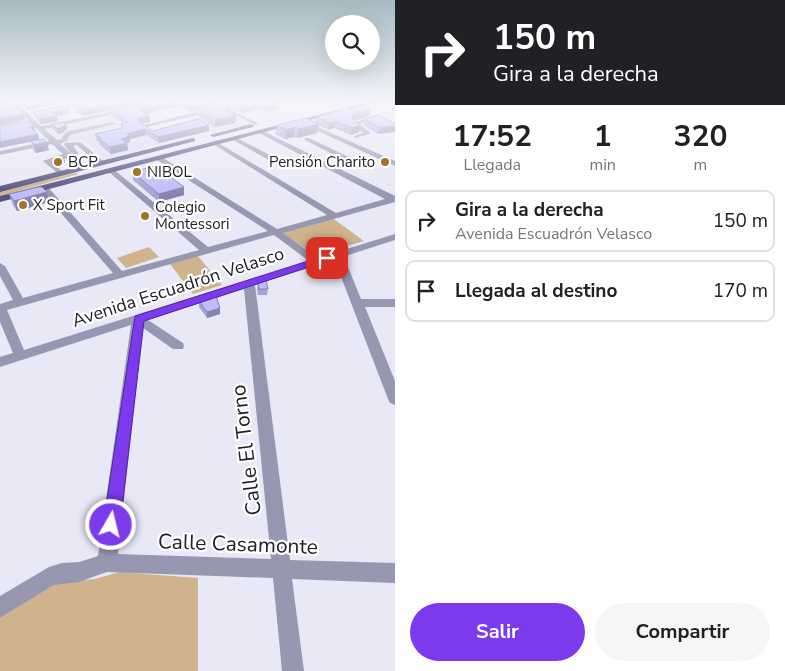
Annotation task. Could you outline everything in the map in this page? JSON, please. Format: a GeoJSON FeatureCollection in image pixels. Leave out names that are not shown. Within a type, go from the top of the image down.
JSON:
{"type":"FeatureCollection","features":[{"type":"Feature","properties":{"kind":"main road"},"geometry":{"type":"LineString","coordinates":[[0,189],[102,162],[233,132]]}},
{"type":"Feature","properties":{"kind":"main road"},"geometry":{"type":"LineString","coordinates":[[0,199],[235,139],[248,132]]}},
{"type":"Feature","properties":{"kind":"main road"},"geometry":{"type":"LineString","coordinates":[[102,162],[101,168],[112,170]]}},
{"type":"Feature","properties":{"kind":"main road"},"geometry":{"type":"LineString","coordinates":[[63,172],[81,173],[74,180]]}},
{"type":"Feature","properties":{"kind":"street"},"geometry":{"type":"LineString","coordinates":[[44,132],[81,168]]}},
{"type":"Feature","properties":{"kind":"street"},"geometry":{"type":"LineString","coordinates":[[0,153],[65,140],[66,135],[70,132]]}},
{"type":"Feature","properties":{"kind":"street"},"geometry":{"type":"LineString","coordinates":[[272,132],[394,200]]}},
{"type":"Feature","properties":{"kind":"street"},"geometry":{"type":"LineString","coordinates":[[325,132],[395,164]]}},
{"type":"Feature","properties":{"kind":"street"},"geometry":{"type":"LineString","coordinates":[[356,137],[367,132]]}},
{"type":"Feature","properties":{"kind":"street"},"geometry":{"type":"LineString","coordinates":[[235,139],[279,162]]}},
{"type":"Feature","properties":{"kind":"street"},"geometry":{"type":"LineString","coordinates":[[307,139],[345,157]]}},
{"type":"Feature","properties":{"kind":"street"},"geometry":{"type":"LineString","coordinates":[[326,148],[346,142]]}},
{"type":"Feature","properties":{"kind":"street"},"geometry":{"type":"LineString","coordinates":[[63,172],[47,161],[76,156],[68,145],[78,143],[102,162]]}},
{"type":"Feature","properties":{"kind":"street"},"geometry":{"type":"LineString","coordinates":[[215,143],[335,216]]}},
{"type":"Feature","properties":{"kind":"street"},"geometry":{"type":"LineString","coordinates":[[160,158],[321,260],[343,267],[395,399]]}},
{"type":"Feature","properties":{"kind":"street"},"geometry":{"type":"LineString","coordinates":[[112,170],[206,251]]}},
{"type":"Feature","properties":{"kind":"street"},"geometry":{"type":"LineString","coordinates":[[44,188],[120,275]]}},
{"type":"Feature","properties":{"kind":"street"},"geometry":{"type":"LineString","coordinates":[[20,355],[0,308],[394,200]]}},
{"type":"Feature","properties":{"kind":"street","name":"Avenida Escuadrón Velasco"},"geometry":{"type":"LineString","coordinates":[[0,362],[395,238]]}},
{"type":"Feature","properties":{"kind":"street"},"geometry":{"type":"LineString","coordinates":[[0,266],[20,302]]}},
{"type":"Feature","properties":{"kind":"street","name":"Calle El Torno"},"geometry":{"type":"LineString","coordinates":[[249,283],[293,671]]}},
{"type":"Feature","properties":{"kind":"street"},"geometry":{"type":"LineString","coordinates":[[358,303],[395,303]]}},
{"type":"Feature","properties":{"kind":"street"},"geometry":{"type":"LineString","coordinates":[[106,562],[138,319],[178,346]]}},
{"type":"Feature","properties":{"kind":"street","name":"Calle Casamonte"},"geometry":{"type":"LineString","coordinates":[[0,608],[49,577],[62,573],[79,572],[106,562],[395,573]]}},
{"type":"Feature","properties":{"kind":"shaded area"},"geometry":{"type":"Polygon","coordinates":[[[51,132],[142,132],[159,144],[104,158],[83,139],[63,143],[51,132]]]}},
{"type":"Feature","properties":{"kind":"shaded area"},"geometry":{"type":"Polygon","coordinates":[[[75,173],[79,174],[0,196],[0,191],[75,173]]]}},
{"type":"Feature","properties":{"kind":"shaded area"},"geometry":{"type":"Polygon","coordinates":[[[331,217],[364,241],[315,255],[283,232],[331,217]]]}},
{"type":"Feature","properties":{"kind":"shaded area"},"geometry":{"type":"Polygon","coordinates":[[[149,247],[159,257],[126,268],[117,258],[149,247]]]}},
{"type":"Feature","properties":{"kind":"shaded area"},"geometry":{"type":"Polygon","coordinates":[[[198,256],[222,285],[193,294],[170,264],[198,256]]]}},
{"type":"Feature","properties":{"kind":"shaded area"},"geometry":{"type":"Polygon","coordinates":[[[120,572],[198,578],[198,671],[0,671],[0,618],[57,583],[94,579],[120,572]]]}},
{"type":"Feature","properties":{"kind":"building"},"geometry":{"type":"Polygon","coordinates":[[[0,132],[36,132],[38,134],[0,142],[0,132]]]}},
{"type":"Feature","properties":{"kind":"building"},"geometry":{"type":"Polygon","coordinates":[[[133,132],[121,139],[127,143],[110,147],[95,134],[133,132]]]}},
{"type":"Feature","properties":{"kind":"building"},"geometry":{"type":"Polygon","coordinates":[[[150,132],[178,132],[158,137],[150,132]]]}},
{"type":"Feature","properties":{"kind":"building"},"geometry":{"type":"Polygon","coordinates":[[[44,139],[47,142],[34,145],[31,141],[44,139]]]}},
{"type":"Feature","properties":{"kind":"building"},"geometry":{"type":"Polygon","coordinates":[[[63,155],[59,162],[55,158],[63,155]]]}},
{"type":"Feature","properties":{"kind":"building"},"geometry":{"type":"Polygon","coordinates":[[[156,166],[184,187],[159,194],[132,172],[156,166]]]}},
{"type":"Feature","properties":{"kind":"building"},"geometry":{"type":"Polygon","coordinates":[[[42,187],[47,192],[14,201],[9,194],[42,187]]]}},
{"type":"Feature","properties":{"kind":"building"},"geometry":{"type":"Polygon","coordinates":[[[266,280],[268,289],[259,289],[258,283],[266,280]]]}},
{"type":"Feature","properties":{"kind":"building"},"geometry":{"type":"Polygon","coordinates":[[[216,296],[220,308],[207,312],[199,301],[216,296]]]}},
{"type":"Feature","properties":{"kind":"place","name":"BCP"},"geometry":{"type":"Point","coordinates":[58,162]}},
{"type":"Feature","properties":{"kind":"place","name":"Pensión Charito"},"geometry":{"type":"Point","coordinates":[385,162]}},
{"type":"Feature","properties":{"kind":"place","name":"NIBOL"},"geometry":{"type":"Point","coordinates":[137,172]}},
{"type":"Feature","properties":{"kind":"place","name":"X Sport Fit"},"geometry":{"type":"Point","coordinates":[23,205]}},
{"type":"Feature","properties":{"kind":"place","name":"Colegio Montessori"},"geometry":{"type":"Point","coordinates":[145,216]}},
{"type":"Feature","properties":{"kind":"route"},"geometry":{"type":"LineString","coordinates":[[111,525],[138,319],[327,258]]}}]}
